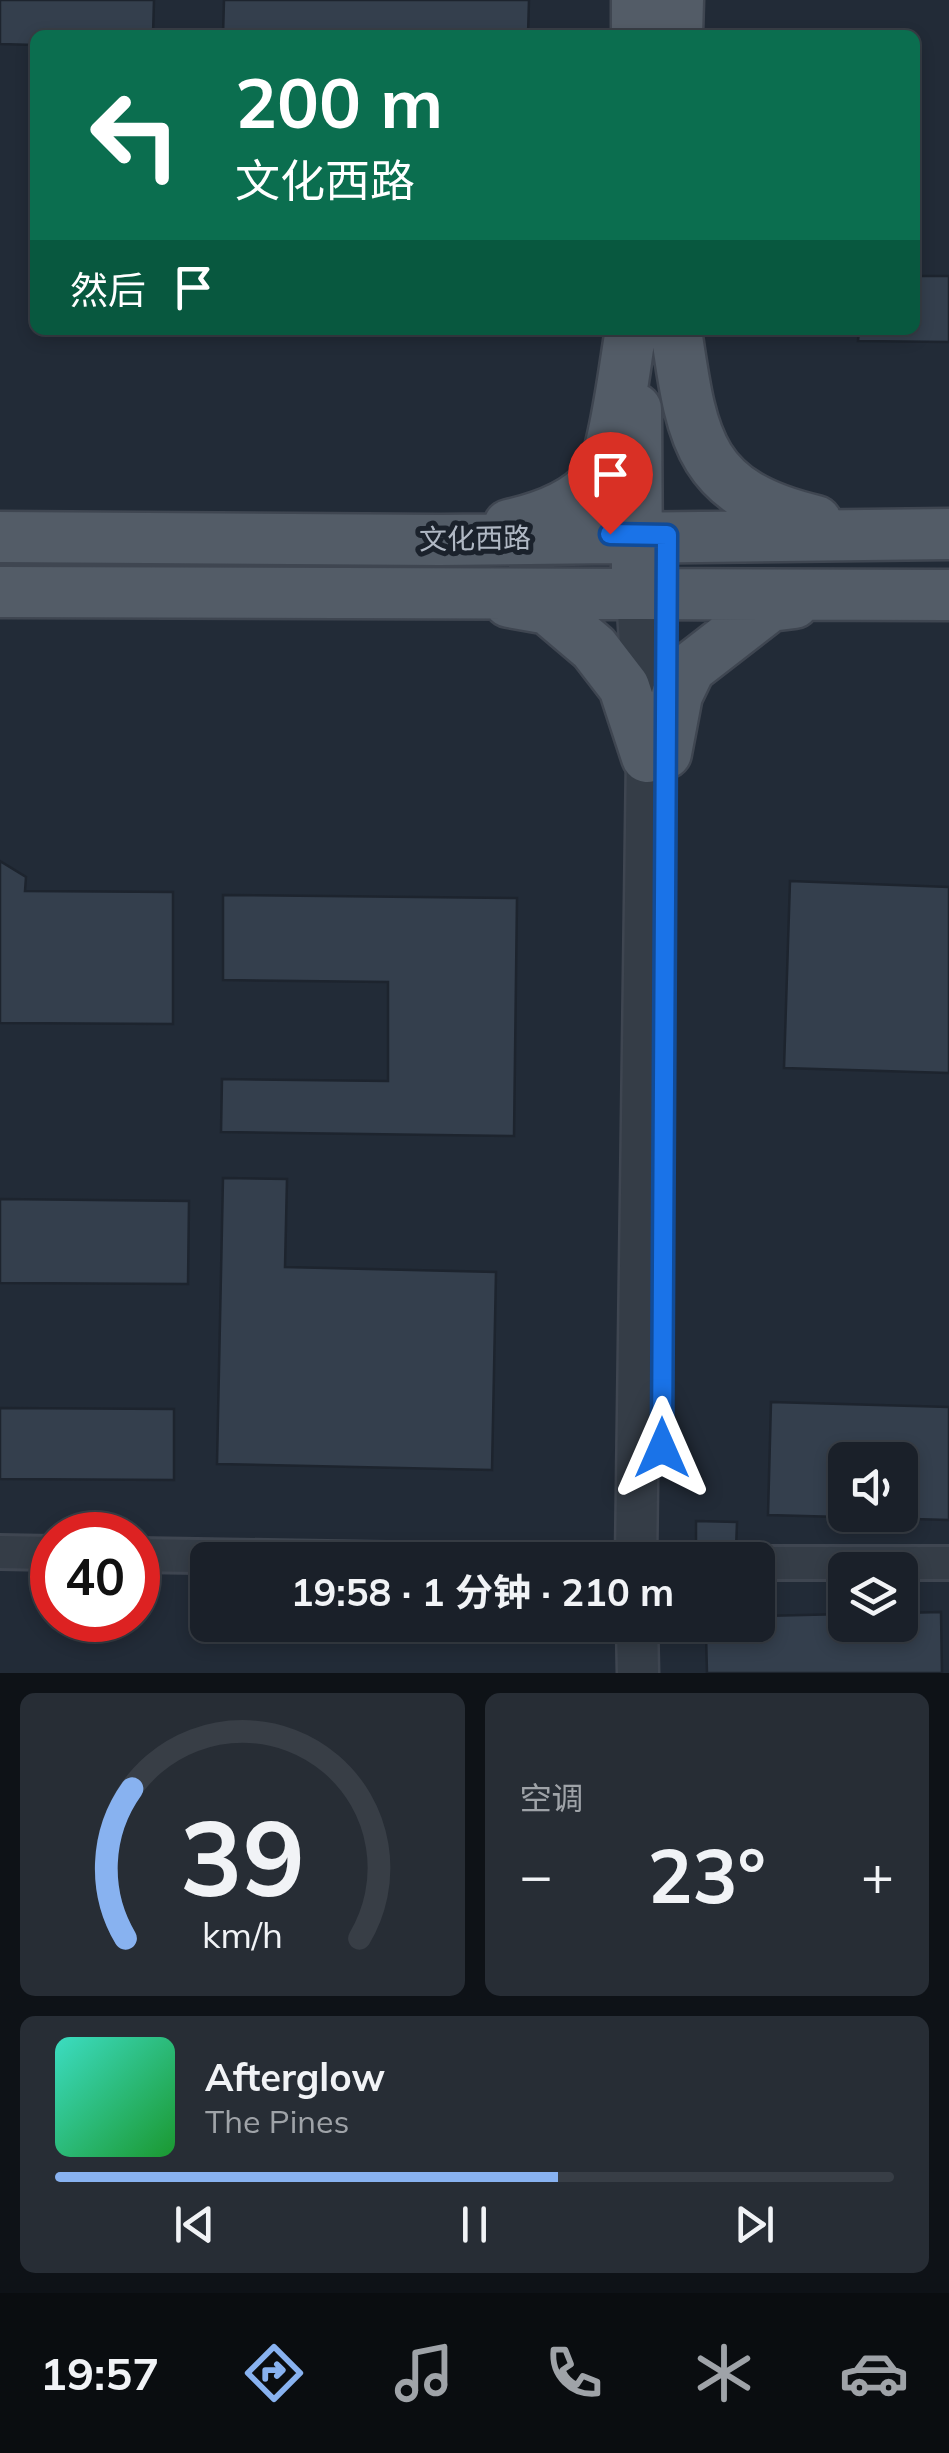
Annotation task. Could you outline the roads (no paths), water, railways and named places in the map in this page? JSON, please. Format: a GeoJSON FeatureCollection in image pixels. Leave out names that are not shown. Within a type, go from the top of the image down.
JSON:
{"type":"FeatureCollection","features":[{"type":"Feature","properties":{"kind":"main road"},"geometry":{"type":"LineString","coordinates":[[637,0],[637,30]]}},
{"type":"Feature","properties":{"kind":"main road"},"geometry":{"type":"LineString","coordinates":[[677,30],[678,0]]}},
{"type":"Feature","properties":{"kind":"main road"},"geometry":{"type":"LineString","coordinates":[[440,540],[531,520],[565,506],[599,479],[633,335]]}},
{"type":"Feature","properties":{"kind":"main road"},"geometry":{"type":"LineString","coordinates":[[634,335],[652,535],[652,594]]}},
{"type":"Feature","properties":{"kind":"main road"},"geometry":{"type":"LineString","coordinates":[[652,535],[673,335]]}},
{"type":"Feature","properties":{"kind":"main road"},"geometry":{"type":"LineString","coordinates":[[675,335],[688,410],[701,449],[731,486],[769,510],[870,534]]}},
{"type":"Feature","properties":{"kind":"main road","name":"文化西路"},"geometry":{"type":"LineString","coordinates":[[0,537],[440,540],[949,534]]}},
{"type":"Feature","properties":{"kind":"main road"},"geometry":{"type":"LineString","coordinates":[[440,590],[548,608],[594,648],[624,686],[656,755]]}},
{"type":"Feature","properties":{"kind":"main road","name":"文化西路"},"geometry":{"type":"LineString","coordinates":[[0,592],[440,590],[949,596]]}},
{"type":"Feature","properties":{"kind":"main road"},"geometry":{"type":"LineString","coordinates":[[656,755],[690,668],[726,638],[770,606],[861,595]]}},
{"type":"Feature","properties":{"kind":"street"},"geometry":{"type":"LineString","coordinates":[[652,594],[662,1542]]}},
{"type":"Feature","properties":{"kind":"street"},"geometry":{"type":"LineString","coordinates":[[636,1542],[656,755]]}},
{"type":"Feature","properties":{"kind":"street"},"geometry":{"type":"LineString","coordinates":[[0,1552],[30,1553]]}},
{"type":"Feature","properties":{"kind":"street"},"geometry":{"type":"LineString","coordinates":[[160,1555],[190,1556]]}},
{"type":"Feature","properties":{"kind":"street"},"geometry":{"type":"LineString","coordinates":[[775,1564],[949,1563]]}},
{"type":"Feature","properties":{"kind":"street"},"geometry":{"type":"LineString","coordinates":[[637,1642],[638,1673]]}},
{"type":"Feature","properties":{"kind":"street"},"geometry":{"type":"LineString","coordinates":[[662,1642],[663,1673]]}}]}
